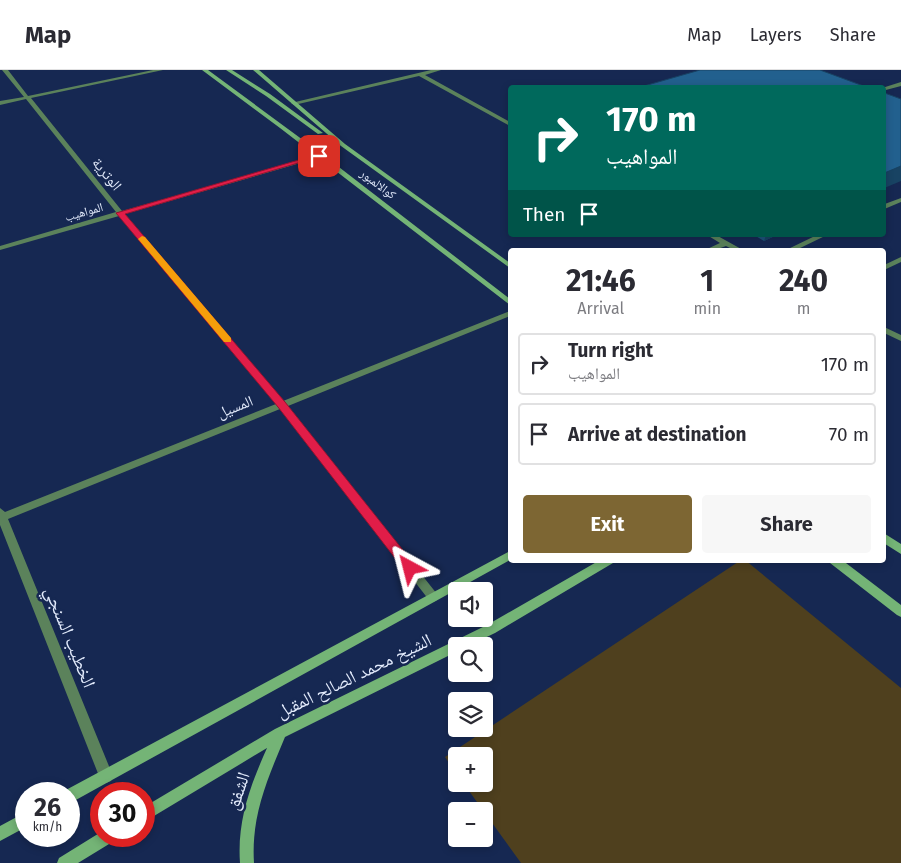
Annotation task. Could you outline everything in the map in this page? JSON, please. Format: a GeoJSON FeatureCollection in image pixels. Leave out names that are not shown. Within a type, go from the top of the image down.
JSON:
{"type":"FeatureCollection","features":[{"type":"Feature","properties":{"kind":"street","name":"الوترية"},"geometry":{"type":"LineString","coordinates":[[5,70],[120,213],[282,405],[433,597]]}},
{"type":"Feature","properties":{"kind":"street"},"geometry":{"type":"LineString","coordinates":[[0,104],[160,70]]}},
{"type":"Feature","properties":{"kind":"street","name":"كوالالمبور"},"geometry":{"type":"LineString","coordinates":[[205,70],[275,120],[508,301]]}},
{"type":"Feature","properties":{"kind":"street","name":"كوالالمبور"},"geometry":{"type":"LineString","coordinates":[[256,70],[343,145],[508,265]]}},
{"type":"Feature","properties":{"kind":"street"},"geometry":{"type":"LineString","coordinates":[[294,103],[438,70]]}},
{"type":"Feature","properties":{"kind":"street"},"geometry":{"type":"LineString","coordinates":[[230,71],[240,84]]}},
{"type":"Feature","properties":{"kind":"street"},"geometry":{"type":"LineString","coordinates":[[230,71],[268,95],[314,130],[343,145]]}},
{"type":"Feature","properties":{"kind":"street"},"geometry":{"type":"LineString","coordinates":[[420,74],[508,123]]}},
{"type":"Feature","properties":{"kind":"street"},"geometry":{"type":"LineString","coordinates":[[886,89],[901,84]]}},
{"type":"Feature","properties":{"kind":"street"},"geometry":{"type":"LineString","coordinates":[[246,91],[275,120]]}},
{"type":"Feature","properties":{"kind":"street","name":"المواهيب"},"geometry":{"type":"LineString","coordinates":[[0,248],[319,156]]}},
{"type":"Feature","properties":{"kind":"street"},"geometry":{"type":"LineString","coordinates":[[886,206],[901,200]]}},
{"type":"Feature","properties":{"kind":"street"},"geometry":{"type":"LineString","coordinates":[[715,237],[735,248]]}},
{"type":"Feature","properties":{"kind":"street"},"geometry":{"type":"LineString","coordinates":[[794,248],[819,237]]}},
{"type":"Feature","properties":{"kind":"street"},"geometry":{"type":"LineString","coordinates":[[714,248],[726,243]]}},
{"type":"Feature","properties":{"kind":"street"},"geometry":{"type":"LineString","coordinates":[[886,267],[901,259]]}},
{"type":"Feature","properties":{"kind":"street","name":"المسيل"},"geometry":{"type":"LineString","coordinates":[[1,515],[508,314]]}},
{"type":"Feature","properties":{"kind":"street"},"geometry":{"type":"LineString","coordinates":[[886,330],[901,338]]}},
{"type":"Feature","properties":{"kind":"street","name":"الخطيب السنجي"},"geometry":{"type":"LineString","coordinates":[[1,515],[106,776]]}},
{"type":"Feature","properties":{"kind":"street"},"geometry":{"type":"LineString","coordinates":[[886,539],[901,550]]}},
{"type":"Feature","properties":{"kind":"street","name":"الشيخ محمد الصالح المقبل"},"geometry":{"type":"LineString","coordinates":[[80,790],[508,556]]}},
{"type":"Feature","properties":{"kind":"street","name":"الشيخ محمد الصالح المقبل"},"geometry":{"type":"LineString","coordinates":[[155,808],[280,733],[491,629],[604,563]]}},
{"type":"Feature","properties":{"kind":"street"},"geometry":{"type":"LineString","coordinates":[[838,563],[901,612]]}},
{"type":"Feature","properties":{"kind":"street","name":"الشفق"},"geometry":{"type":"LineString","coordinates":[[247,863],[245,834],[249,812],[280,733]]}},
{"type":"Feature","properties":{"kind":"street"},"geometry":{"type":"LineString","coordinates":[[0,834],[15,826]]}},
{"type":"Feature","properties":{"kind":"street"},"geometry":{"type":"LineString","coordinates":[[64,863],[91,847]]}},
{"type":"Feature","properties":{"kind":"shaded area"},"geometry":{"type":"Polygon","coordinates":[[[736,563],[749,563],[901,688],[901,863],[521,863],[493,824],[493,802],[477,802],[470,792],[493,792],[493,747],[460,747],[475,737],[493,737],[493,725],[736,563]]]}},
{"type":"Feature","properties":{"kind":"building"},"geometry":{"type":"Polygon","coordinates":[[[700,70],[820,70],[861,85],[648,85],[700,70]]]}},
{"type":"Feature","properties":{"kind":"building"},"geometry":{"type":"Polygon","coordinates":[[[886,93],[901,99],[901,166],[886,172],[886,93]]]}},
{"type":"Feature","properties":{"kind":"slow traffic"},"geometry":{"type":"LineString","coordinates":[[142,239],[228,340]]}},
{"type":"Feature","properties":{"kind":"route"},"geometry":{"type":"LineString","coordinates":[[319,156],[120,213],[282,405],[410,568]]}}]}
